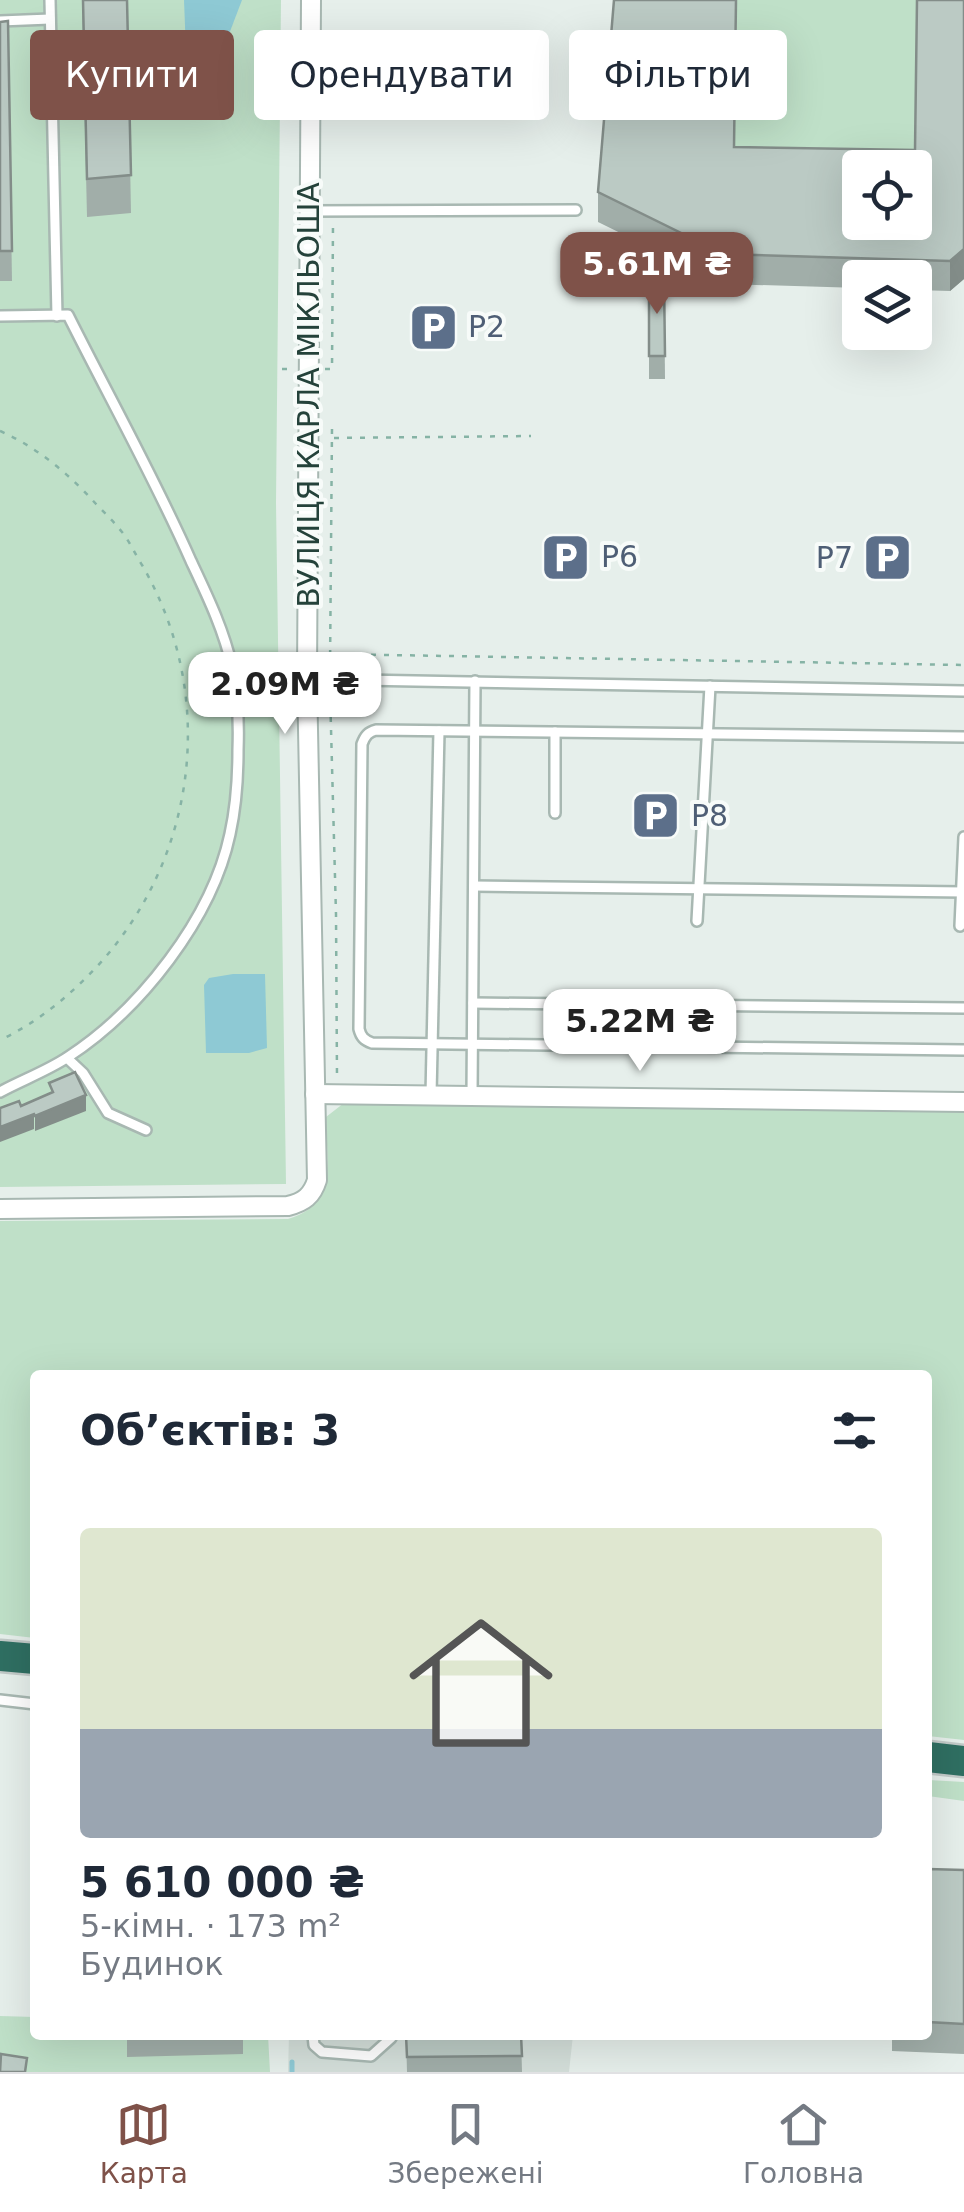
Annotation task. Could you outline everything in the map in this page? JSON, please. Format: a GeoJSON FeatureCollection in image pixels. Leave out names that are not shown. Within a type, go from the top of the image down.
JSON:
{"type":"FeatureCollection","features":[{"type":"Feature","properties":{"kind":"highway"},"geometry":{"type":"LineString","coordinates":[[0,1656],[30,1659]]}},
{"type":"Feature","properties":{"kind":"highway"},"geometry":{"type":"LineString","coordinates":[[932,1757],[964,1761]]}},
{"type":"Feature","properties":{"kind":"street","name":"ВУЛИЦЯ КАРЛА МІКЛЬОША"},"geometry":{"type":"LineString","coordinates":[[0,1208],[288,1206],[301,1203],[314,1190],[317,1180],[307,679],[310,0]]}},
{"type":"Feature","properties":{"kind":"street"},"geometry":{"type":"LineString","coordinates":[[315,1094],[964,1102]]}},
{"type":"Feature","properties":{"kind":"lane"},"geometry":{"type":"LineString","coordinates":[[50,0],[57,316]]}},
{"type":"Feature","properties":{"kind":"lane"},"geometry":{"type":"LineString","coordinates":[[0,21],[50,20]]}},
{"type":"Feature","properties":{"kind":"lane"},"geometry":{"type":"LineString","coordinates":[[310,211],[576,210]]}},
{"type":"Feature","properties":{"kind":"lane"},"geometry":{"type":"LineString","coordinates":[[0,316],[68,316],[207,596],[232,667],[239,721],[238,776],[230,836],[192,928],[121,1015],[68,1058],[0,1092]]}},
{"type":"Feature","properties":{"kind":"lane"},"geometry":{"type":"LineString","coordinates":[[307,679],[964,690]]}},
{"type":"Feature","properties":{"kind":"lane"},"geometry":{"type":"LineString","coordinates":[[472,1096],[475,681]]}},
{"type":"Feature","properties":{"kind":"lane"},"geometry":{"type":"LineString","coordinates":[[697,921],[710,686]]}},
{"type":"Feature","properties":{"kind":"lane"},"geometry":{"type":"LineString","coordinates":[[964,737],[376,730],[364,737],[362,744],[360,1036],[372,1043],[964,1050]]}},
{"type":"Feature","properties":{"kind":"lane"},"geometry":{"type":"LineString","coordinates":[[431,1095],[440,731]]}},
{"type":"Feature","properties":{"kind":"lane"},"geometry":{"type":"LineString","coordinates":[[555,732],[555,813]]}},
{"type":"Feature","properties":{"kind":"lane"},"geometry":{"type":"LineString","coordinates":[[960,926],[964,837]]}},
{"type":"Feature","properties":{"kind":"lane"},"geometry":{"type":"LineString","coordinates":[[474,886],[963,892]]}},
{"type":"Feature","properties":{"kind":"lane"},"geometry":{"type":"LineString","coordinates":[[473,1003],[964,1008]]}},
{"type":"Feature","properties":{"kind":"lane"},"geometry":{"type":"LineString","coordinates":[[68,1058],[83,1073],[108,1113],[146,1130]]}},
{"type":"Feature","properties":{"kind":"lane"},"geometry":{"type":"LineString","coordinates":[[0,1700],[30,1703]]}},
{"type":"Feature","properties":{"kind":"lane"},"geometry":{"type":"LineString","coordinates":[[314,2040],[322,2052],[371,2056],[387,2040]]}},
{"type":"Feature","properties":{"kind":"path"},"geometry":{"type":"LineString","coordinates":[[332,369],[334,223]]}},
{"type":"Feature","properties":{"kind":"path"},"geometry":{"type":"LineString","coordinates":[[332,428],[330,678],[337,1094]]}},
{"type":"Feature","properties":{"kind":"path"},"geometry":{"type":"LineString","coordinates":[[0,431],[75,480],[123,533],[159,595],[182,663],[189,734],[177,822],[160,873],[124,935],[77,989],[0,1040]]}},
{"type":"Feature","properties":{"kind":"path"},"geometry":{"type":"LineString","coordinates":[[332,438],[531,436]]}},
{"type":"Feature","properties":{"kind":"path"},"geometry":{"type":"LineString","coordinates":[[330,654],[964,665]]}},
{"type":"Feature","properties":{"kind":"shaded area"},"geometry":{"type":"Polygon","coordinates":[[[289,2040],[572,2040],[569,2072],[288,2072],[289,2040]]]}},
{"type":"Feature","properties":{"kind":"green space"},"geometry":{"type":"Polygon","coordinates":[[[0,0],[281,0],[281,30],[254,30],[254,120],[280,120],[276,503],[286,1184],[0,1187],[0,0]]]}},
{"type":"Feature","properties":{"kind":"green space"},"geometry":{"type":"Polygon","coordinates":[[[737,0],[918,0],[915,150],[842,150],[842,169],[734,177],[735,120],[787,120],[787,30],[736,30],[737,0]]]}},
{"type":"Feature","properties":{"kind":"green space"},"geometry":{"type":"Polygon","coordinates":[[[344,1103],[964,1111],[964,1740],[932,1736],[932,1370],[30,1370],[30,1637],[0,1634],[0,1221],[288,1219],[304,1212],[322,1192],[327,1164],[326,1117],[344,1103]]]}},
{"type":"Feature","properties":{"kind":"green space"},"geometry":{"type":"Polygon","coordinates":[[[932,1780],[964,1782],[964,1801],[932,1797],[932,1780]]]}},
{"type":"Feature","properties":{"kind":"green space"},"geometry":{"type":"Polygon","coordinates":[[[0,2016],[30,2017],[30,2040],[268,2040],[270,2072],[0,2072],[0,2016]]]}},
{"type":"Feature","properties":{"kind":"water"},"geometry":{"type":"Polygon","coordinates":[[[184,0],[242,0],[231,30],[185,30],[184,0]]]}},
{"type":"Feature","properties":{"kind":"water"},"geometry":{"type":"Polygon","coordinates":[[[265,974],[267,1048],[249,1053],[206,1053],[204,985],[209,978],[265,974]]]}},
{"type":"Feature","properties":{"kind":"building"},"geometry":{"type":"Polygon","coordinates":[[[83,0],[127,0],[128,30],[84,30],[83,0]]]}},
{"type":"Feature","properties":{"kind":"building"},"geometry":{"type":"Polygon","coordinates":[[[614,0],[736,0],[736,30],[612,30],[614,0]]]}},
{"type":"Feature","properties":{"kind":"building"},"geometry":{"type":"Polygon","coordinates":[[[917,0],[964,0],[964,249],[950,261],[724,254],[598,192],[604,120],[734,120],[734,147],[915,150],[917,0]]]}},
{"type":"Feature","properties":{"kind":"building"},"geometry":{"type":"Polygon","coordinates":[[[8,21],[12,251],[0,251],[0,22],[8,21]]]}},
{"type":"Feature","properties":{"kind":"building"},"geometry":{"type":"Polygon","coordinates":[[[86,120],[130,120],[131,175],[87,179],[86,120]]]}},
{"type":"Feature","properties":{"kind":"building"},"geometry":{"type":"Polygon","coordinates":[[[664,277],[665,356],[649,356],[649,278],[664,277]]]}},
{"type":"Feature","properties":{"kind":"building"},"geometry":{"type":"Polygon","coordinates":[[[75,1072],[86,1095],[0,1127],[0,1108],[19,1101],[21,1106],[53,1092],[49,1083],[75,1072]]]}},
{"type":"Feature","properties":{"kind":"building"},"geometry":{"type":"Polygon","coordinates":[[[932,1869],[964,1870],[964,2024],[932,2022],[932,1869]]]}},
{"type":"Feature","properties":{"kind":"building"},"geometry":{"type":"Polygon","coordinates":[[[406,2040],[521,2040],[522,2056],[407,2057],[406,2040]]]}},
{"type":"Feature","properties":{"kind":"building"},"geometry":{"type":"Polygon","coordinates":[[[1,2054],[27,2058],[25,2072],[0,2072],[1,2054]]]}},
{"type":"Feature","properties":{"kind":"waterway"},"geometry":{"type":"LineString","coordinates":[[292,2062],[292,2072]]}},
{"type":"Feature","properties":{"kind":"place","name":"P2"},"geometry":{"type":"Point","coordinates":[433,327]}},
{"type":"Feature","properties":{"kind":"place","name":"P6"},"geometry":{"type":"Point","coordinates":[566,557]}},
{"type":"Feature","properties":{"kind":"place","name":"P7"},"geometry":{"type":"Point","coordinates":[888,558]}},
{"type":"Feature","properties":{"kind":"place","name":"P8"},"geometry":{"type":"Point","coordinates":[656,816]}}]}
